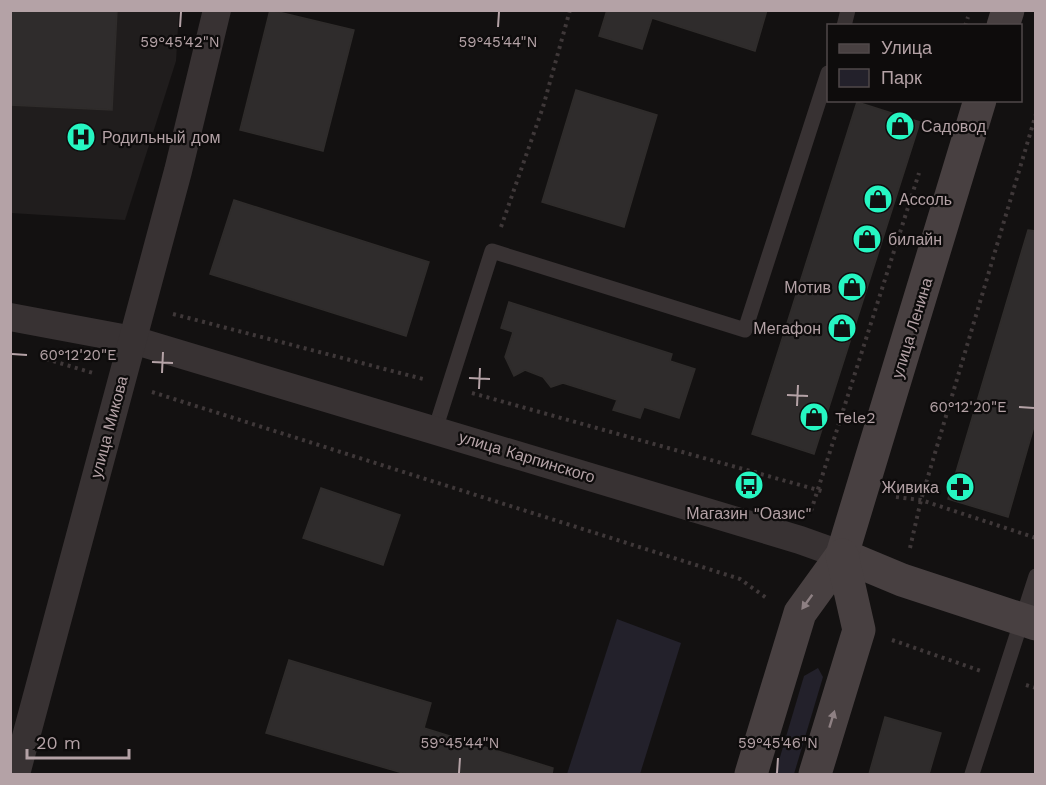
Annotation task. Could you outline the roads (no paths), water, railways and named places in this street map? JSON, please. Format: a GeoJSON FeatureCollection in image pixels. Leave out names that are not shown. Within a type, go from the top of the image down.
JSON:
{"type":"FeatureCollection","features":[{"type":"Feature","properties":{"kind":"main road","name":"улица Ленина"},"geometry":{"type":"LineString","coordinates":[[751,774],[800,613],[842,555],[980,102]]}},
{"type":"Feature","properties":{"kind":"main road","name":"улица Карпинского"},"geometry":{"type":"LineString","coordinates":[[842,555],[902,580],[1029,621]]}},
{"type":"Feature","properties":{"kind":"main road"},"geometry":{"type":"LineString","coordinates":[[815,774],[859,630],[842,555]]}},
{"type":"Feature","properties":{"kind":"street","name":"улица Микова"},"geometry":{"type":"LineString","coordinates":[[16,774],[142,306],[217,10]]}},
{"type":"Feature","properties":{"kind":"street","name":"улица Карпинского"},"geometry":{"type":"LineString","coordinates":[[10,318],[133,340],[800,540],[842,555]]}},
{"type":"Feature","properties":{"kind":"lane"},"geometry":{"type":"LineString","coordinates":[[435,430],[451,387],[492,251],[745,330],[827,76]]}},
{"type":"Feature","properties":{"kind":"lane"},"geometry":{"type":"LineString","coordinates":[[972,774],[1003,678],[1029,621],[1035,576]]}},
{"type":"Feature","properties":{"kind":"place","name":"Садовод"},"geometry":{"type":"Point","coordinates":[900,126]}},
{"type":"Feature","properties":{"kind":"place","name":"Родильный дом"},"geometry":{"type":"Point","coordinates":[81,137]}},
{"type":"Feature","properties":{"kind":"place","name":"Ассоль"},"geometry":{"type":"Point","coordinates":[878,199]}},
{"type":"Feature","properties":{"kind":"place","name":"билайн"},"geometry":{"type":"Point","coordinates":[867,239]}},
{"type":"Feature","properties":{"kind":"place","name":"Мотив"},"geometry":{"type":"Point","coordinates":[852,287]}},
{"type":"Feature","properties":{"kind":"place","name":"Мегафон"},"geometry":{"type":"Point","coordinates":[842,328]}},
{"type":"Feature","properties":{"kind":"place","name":"Tele2"},"geometry":{"type":"Point","coordinates":[814,417]}},
{"type":"Feature","properties":{"kind":"place","name":"Магазин \"Оазис\""},"geometry":{"type":"Point","coordinates":[749,485]}},
{"type":"Feature","properties":{"kind":"place","name":"Живика"},"geometry":{"type":"Point","coordinates":[960,487]}}]}
